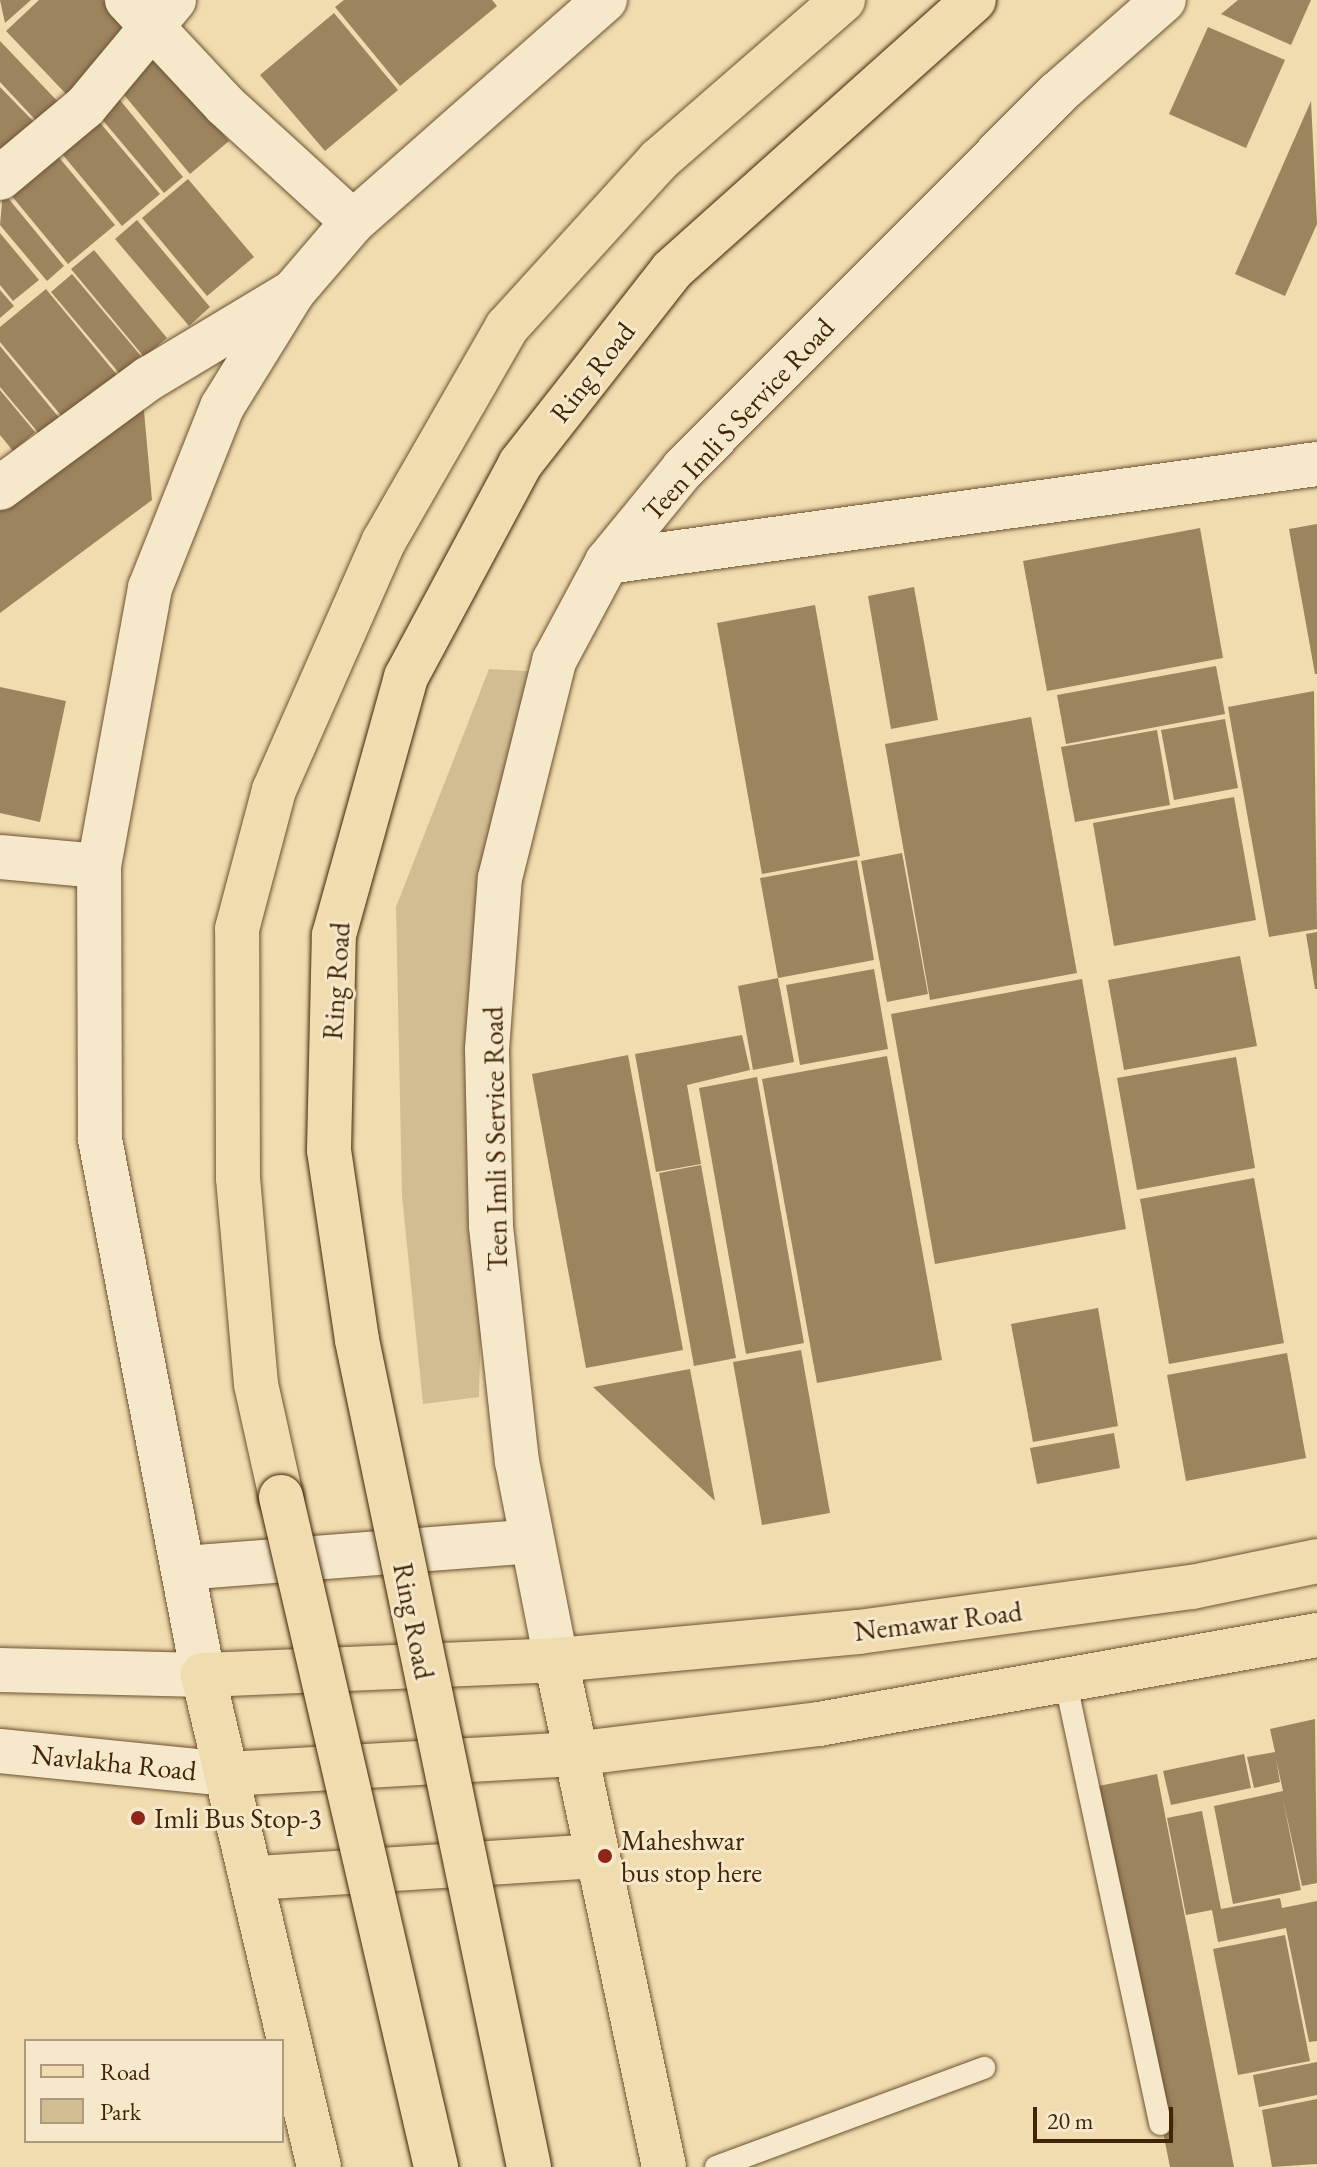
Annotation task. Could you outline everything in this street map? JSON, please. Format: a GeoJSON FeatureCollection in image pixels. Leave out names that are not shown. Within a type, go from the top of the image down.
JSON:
{"type":"FeatureCollection","features":[{"type":"Feature","properties":{"kind":"main road"},"geometry":{"type":"LineString","coordinates":[[436,2167],[256,1384],[238,1178],[237,929],[274,790],[372,568],[507,327],[659,160],[843,0]]}},
{"type":"Feature","properties":{"kind":"main road","name":"Ring Road"},"geometry":{"type":"LineString","coordinates":[[529,2167],[357,1340],[329,1150],[334,935],[406,677],[520,464],[672,270],[974,0]]}},
{"type":"Feature","properties":{"kind":"main road","name":"Nemawar Road"},"geometry":{"type":"LineString","coordinates":[[203,1675],[556,1660],[858,1632],[1192,1587],[1317,1561]]}},
{"type":"Feature","properties":{"kind":"main road"},"geometry":{"type":"LineString","coordinates":[[1192,1587],[1203,1657]]}},
{"type":"Feature","properties":{"kind":"main road"},"geometry":{"type":"LineString","coordinates":[[228,1774],[574,1754],[1066,1684],[1317,1635]]}},
{"type":"Feature","properties":{"kind":"main road"},"geometry":{"type":"LineString","coordinates":[[556,1660],[594,1856],[664,2167]]}},
{"type":"Feature","properties":{"kind":"main road"},"geometry":{"type":"LineString","coordinates":[[203,1675],[257,1878],[319,2167]]}},
{"type":"Feature","properties":{"kind":"main road"},"geometry":{"type":"LineString","coordinates":[[257,1878],[594,1856]]}},
{"type":"Feature","properties":{"kind":"street"},"geometry":{"type":"LineString","coordinates":[[0,1670],[203,1675],[100,1139],[99,866],[150,588],[222,407],[293,292],[353,222],[605,0]]}},
{"type":"Feature","properties":{"kind":"street","name":"Teen Imli S Service Road"},"geometry":{"type":"LineString","coordinates":[[556,1660],[531,1541],[491,1225],[487,1049],[500,878],[554,661],[607,562],[694,458],[1058,93],[1164,0]]}},
{"type":"Feature","properties":{"kind":"street"},"geometry":{"type":"LineString","coordinates":[[0,178],[85,107],[151,8],[225,105],[353,222]]}},
{"type":"Feature","properties":{"kind":"street"},"geometry":{"type":"LineString","coordinates":[[0,488],[148,379],[293,292]]}},
{"type":"Feature","properties":{"kind":"street"},"geometry":{"type":"LineString","coordinates":[[607,562],[1317,464]]}},
{"type":"Feature","properties":{"kind":"street"},"geometry":{"type":"LineString","coordinates":[[0,857],[99,866]]}},
{"type":"Feature","properties":{"kind":"street"},"geometry":{"type":"LineString","coordinates":[[184,1568],[531,1541]]}},
{"type":"Feature","properties":{"kind":"street","name":"Navlakha Road"},"geometry":{"type":"LineString","coordinates":[[0,1751],[228,1774]]}},
{"type":"Feature","properties":{"kind":"lane"},"geometry":{"type":"LineString","coordinates":[[1066,1684],[1160,2124]]}},
{"type":"Feature","properties":{"kind":"lane"},"geometry":{"type":"LineString","coordinates":[[716,2167],[984,2068]]}},
{"type":"Feature","properties":{"kind":"green space"},"geometry":{"type":"Polygon","coordinates":[[[489,669],[541,672],[488,1025],[479,1397],[423,1404],[402,1196],[396,907],[489,669]]]}},
{"type":"Feature","properties":{"kind":"building"},"geometry":{"type":"Polygon","coordinates":[[[0,0],[31,0],[5,23],[0,0]]]}},
{"type":"Feature","properties":{"kind":"building"},"geometry":{"type":"Polygon","coordinates":[[[39,0],[103,0],[134,33],[68,96],[6,31],[39,0]]]}},
{"type":"Feature","properties":{"kind":"building"},"geometry":{"type":"Polygon","coordinates":[[[344,0],[492,0],[497,6],[400,86],[335,7],[344,0]]]}},
{"type":"Feature","properties":{"kind":"building"},"geometry":{"type":"Polygon","coordinates":[[[1238,0],[1311,0],[1291,45],[1221,14],[1238,0]]]}},
{"type":"Feature","properties":{"kind":"building"},"geometry":{"type":"Polygon","coordinates":[[[334,13],[398,90],[325,151],[260,75],[334,13]]]}},
{"type":"Feature","properties":{"kind":"building"},"geometry":{"type":"Polygon","coordinates":[[[1208,27],[1285,60],[1246,148],[1169,114],[1208,27]]]}},
{"type":"Feature","properties":{"kind":"building"},"geometry":{"type":"Polygon","coordinates":[[[0,41],[63,107],[42,127],[0,82],[0,41]]]}},
{"type":"Feature","properties":{"kind":"building"},"geometry":{"type":"Polygon","coordinates":[[[154,51],[229,141],[190,174],[115,84],[154,51]]]}},
{"type":"Feature","properties":{"kind":"building"},"geometry":{"type":"Polygon","coordinates":[[[0,87],[35,123],[5,152],[0,148],[0,87]]]}},
{"type":"Feature","properties":{"kind":"building"},"geometry":{"type":"Polygon","coordinates":[[[115,94],[183,177],[164,193],[95,111],[115,94]]]}},
{"type":"Feature","properties":{"kind":"building"},"geometry":{"type":"Polygon","coordinates":[[[1311,101],[1317,224],[1285,296],[1235,274],[1311,101]]]}},
{"type":"Feature","properties":{"kind":"building"},"geometry":{"type":"Polygon","coordinates":[[[96,118],[160,194],[122,226],[58,149],[96,118]]]}},
{"type":"Feature","properties":{"kind":"building"},"geometry":{"type":"Polygon","coordinates":[[[52,149],[115,225],[68,264],[6,189],[52,149]]]}},
{"type":"Feature","properties":{"kind":"building"},"geometry":{"type":"Polygon","coordinates":[[[188,179],[254,257],[207,296],[142,218],[188,179]]]}},
{"type":"Feature","properties":{"kind":"building"},"geometry":{"type":"Polygon","coordinates":[[[3,192],[64,266],[47,281],[0,225],[3,192]]]}},
{"type":"Feature","properties":{"kind":"building"},"geometry":{"type":"Polygon","coordinates":[[[137,220],[210,307],[189,326],[115,239],[137,220]]]}},
{"type":"Feature","properties":{"kind":"building"},"geometry":{"type":"Polygon","coordinates":[[[0,233],[39,280],[13,301],[0,285],[0,233]]]}},
{"type":"Feature","properties":{"kind":"building"},"geometry":{"type":"Polygon","coordinates":[[[94,250],[167,338],[144,357],[71,269],[94,250]]]}},
{"type":"Feature","properties":{"kind":"building"},"geometry":{"type":"Polygon","coordinates":[[[72,274],[141,356],[119,373],[51,292],[72,274]]]}},
{"type":"Feature","properties":{"kind":"building"},"geometry":{"type":"Polygon","coordinates":[[[46,289],[117,375],[64,419],[0,342],[0,327],[46,289]]]}},
{"type":"Feature","properties":{"kind":"building"},"geometry":{"type":"Polygon","coordinates":[[[0,290],[14,306],[0,318],[0,290]]]}},
{"type":"Feature","properties":{"kind":"building"},"geometry":{"type":"Polygon","coordinates":[[[0,346],[61,420],[41,436],[0,387],[0,346]]]}},
{"type":"Feature","properties":{"kind":"building"},"geometry":{"type":"Polygon","coordinates":[[[0,390],[35,432],[13,451],[0,435],[0,390]]]}},
{"type":"Feature","properties":{"kind":"building"},"geometry":{"type":"Polygon","coordinates":[[[143,400],[152,500],[0,613],[0,500],[143,400]]]}},
{"type":"Feature","properties":{"kind":"building"},"geometry":{"type":"Polygon","coordinates":[[[1317,524],[1317,674],[1315,674],[1289,529],[1317,524]]]}},
{"type":"Feature","properties":{"kind":"building"},"geometry":{"type":"Polygon","coordinates":[[[1200,528],[1223,658],[1047,691],[1023,561],[1200,528]]]}},
{"type":"Feature","properties":{"kind":"building"},"geometry":{"type":"Polygon","coordinates":[[[914,587],[938,720],[891,729],[868,596],[914,587]]]}},
{"type":"Feature","properties":{"kind":"building"},"geometry":{"type":"Polygon","coordinates":[[[815,605],[860,856],[762,874],[717,623],[815,605]]]}},
{"type":"Feature","properties":{"kind":"building"},"geometry":{"type":"Polygon","coordinates":[[[1216,666],[1225,714],[1066,744],[1057,695],[1216,666]]]}},
{"type":"Feature","properties":{"kind":"building"},"geometry":{"type":"Polygon","coordinates":[[[0,687],[66,701],[40,822],[0,813],[0,687]]]}},
{"type":"Feature","properties":{"kind":"building"},"geometry":{"type":"Polygon","coordinates":[[[1314,691],[1317,929],[1269,937],[1228,707],[1314,691]]]}},
{"type":"Feature","properties":{"kind":"building"},"geometry":{"type":"Polygon","coordinates":[[[1031,717],[1077,973],[930,1000],[885,744],[1031,717]]]}},
{"type":"Feature","properties":{"kind":"building"},"geometry":{"type":"Polygon","coordinates":[[[1225,719],[1238,788],[1174,800],[1161,730],[1225,719]]]}},
{"type":"Feature","properties":{"kind":"building"},"geometry":{"type":"Polygon","coordinates":[[[1157,730],[1170,805],[1075,822],[1061,747],[1157,730]]]}},
{"type":"Feature","properties":{"kind":"building"},"geometry":{"type":"Polygon","coordinates":[[[1234,797],[1256,920],[1114,946],[1093,823],[1234,797]]]}},
{"type":"Feature","properties":{"kind":"building"},"geometry":{"type":"Polygon","coordinates":[[[902,853],[928,994],[887,1002],[861,861],[902,853]]]}},
{"type":"Feature","properties":{"kind":"building"},"geometry":{"type":"Polygon","coordinates":[[[857,860],[874,960],[778,978],[760,878],[857,860]]]}},
{"type":"Feature","properties":{"kind":"building"},"geometry":{"type":"Polygon","coordinates":[[[1317,932],[1317,989],[1315,989],[1306,934],[1317,932]]]}},
{"type":"Feature","properties":{"kind":"building"},"geometry":{"type":"Polygon","coordinates":[[[1240,956],[1257,1046],[1124,1070],[1108,980],[1240,956]]]}},
{"type":"Feature","properties":{"kind":"building"},"geometry":{"type":"Polygon","coordinates":[[[874,969],[888,1049],[800,1065],[786,985],[874,969]]]}},
{"type":"Feature","properties":{"kind":"building"},"geometry":{"type":"Polygon","coordinates":[[[778,978],[794,1062],[753,1070],[738,986],[778,978]]]}},
{"type":"Feature","properties":{"kind":"building"},"geometry":{"type":"Polygon","coordinates":[[[1082,979],[1126,1229],[935,1264],[891,1014],[1082,979]]]}},
{"type":"Feature","properties":{"kind":"building"},"geometry":{"type":"Polygon","coordinates":[[[742,1035],[750,1070],[687,1085],[701,1164],[656,1172],[635,1054],[742,1035]]]}},
{"type":"Feature","properties":{"kind":"building"},"geometry":{"type":"Polygon","coordinates":[[[628,1055],[683,1350],[586,1368],[532,1074],[628,1055]]]}},
{"type":"Feature","properties":{"kind":"building"},"geometry":{"type":"Polygon","coordinates":[[[887,1056],[942,1360],[817,1383],[762,1079],[887,1056]]]}},
{"type":"Feature","properties":{"kind":"building"},"geometry":{"type":"Polygon","coordinates":[[[1236,1057],[1255,1168],[1137,1190],[1117,1078],[1236,1057]]]}},
{"type":"Feature","properties":{"kind":"building"},"geometry":{"type":"Polygon","coordinates":[[[757,1077],[804,1343],[746,1354],[699,1088],[757,1077]]]}},
{"type":"Feature","properties":{"kind":"building"},"geometry":{"type":"Polygon","coordinates":[[[701,1165],[736,1358],[694,1366],[659,1173],[701,1165]]]}},
{"type":"Feature","properties":{"kind":"building"},"geometry":{"type":"Polygon","coordinates":[[[1254,1178],[1284,1343],[1169,1364],[1140,1199],[1254,1178]]]}},
{"type":"Feature","properties":{"kind":"building"},"geometry":{"type":"Polygon","coordinates":[[[1098,1308],[1118,1426],[1033,1442],[1011,1324],[1098,1308]]]}},
{"type":"Feature","properties":{"kind":"building"},"geometry":{"type":"Polygon","coordinates":[[[801,1350],[830,1513],[762,1525],[733,1362],[801,1350]]]}},
{"type":"Feature","properties":{"kind":"building"},"geometry":{"type":"Polygon","coordinates":[[[1287,1353],[1306,1458],[1186,1481],[1167,1375],[1287,1353]]]}},
{"type":"Feature","properties":{"kind":"building"},"geometry":{"type":"Polygon","coordinates":[[[690,1369],[715,1501],[593,1387],[690,1369]]]}},
{"type":"Feature","properties":{"kind":"building"},"geometry":{"type":"Polygon","coordinates":[[[1114,1433],[1120,1468],[1037,1484],[1030,1448],[1114,1433]]]}},
{"type":"Feature","properties":{"kind":"building"},"geometry":{"type":"Polygon","coordinates":[[[1315,1719],[1317,1883],[1302,1886],[1283,1799],[1301,1890],[1233,1904],[1214,1806],[1283,1791],[1276,1759],[1280,1782],[1254,1788],[1247,1757],[1275,1752],[1270,1729],[1315,1719]]]}},
{"type":"Feature","properties":{"kind":"building"},"geometry":{"type":"Polygon","coordinates":[[[1244,1754],[1251,1788],[1171,1805],[1163,1771],[1244,1754]]]}},
{"type":"Feature","properties":{"kind":"building"},"geometry":{"type":"Polygon","coordinates":[[[1157,1774],[1234,2167],[1170,2167],[1094,1787],[1157,1774]]]}},
{"type":"Feature","properties":{"kind":"building"},"geometry":{"type":"Polygon","coordinates":[[[1202,1811],[1221,1909],[1280,1898],[1282,1908],[1317,1901],[1317,2041],[1309,2042],[1286,1928],[1218,1942],[1212,1910],[1186,1915],[1167,1818],[1202,1811]]]}},
{"type":"Feature","properties":{"kind":"building"},"geometry":{"type":"Polygon","coordinates":[[[1285,1935],[1310,2061],[1238,2075],[1213,1949],[1285,1935]]]}},
{"type":"Feature","properties":{"kind":"building"},"geometry":{"type":"Polygon","coordinates":[[[1317,2062],[1317,2095],[1259,2107],[1253,2075],[1317,2062]]]}},
{"type":"Feature","properties":{"kind":"building"},"geometry":{"type":"Polygon","coordinates":[[[1317,2099],[1317,2164],[1272,2167],[1262,2110],[1317,2099]]]}},
{"type":"Feature","properties":{"kind":"place","name":"Imli Bus Stop-3"},"geometry":{"type":"Point","coordinates":[138,1818]}},
{"type":"Feature","properties":{"kind":"place","name":"Maheshwar bus stop here"},"geometry":{"type":"Point","coordinates":[605,1856]}}]}
